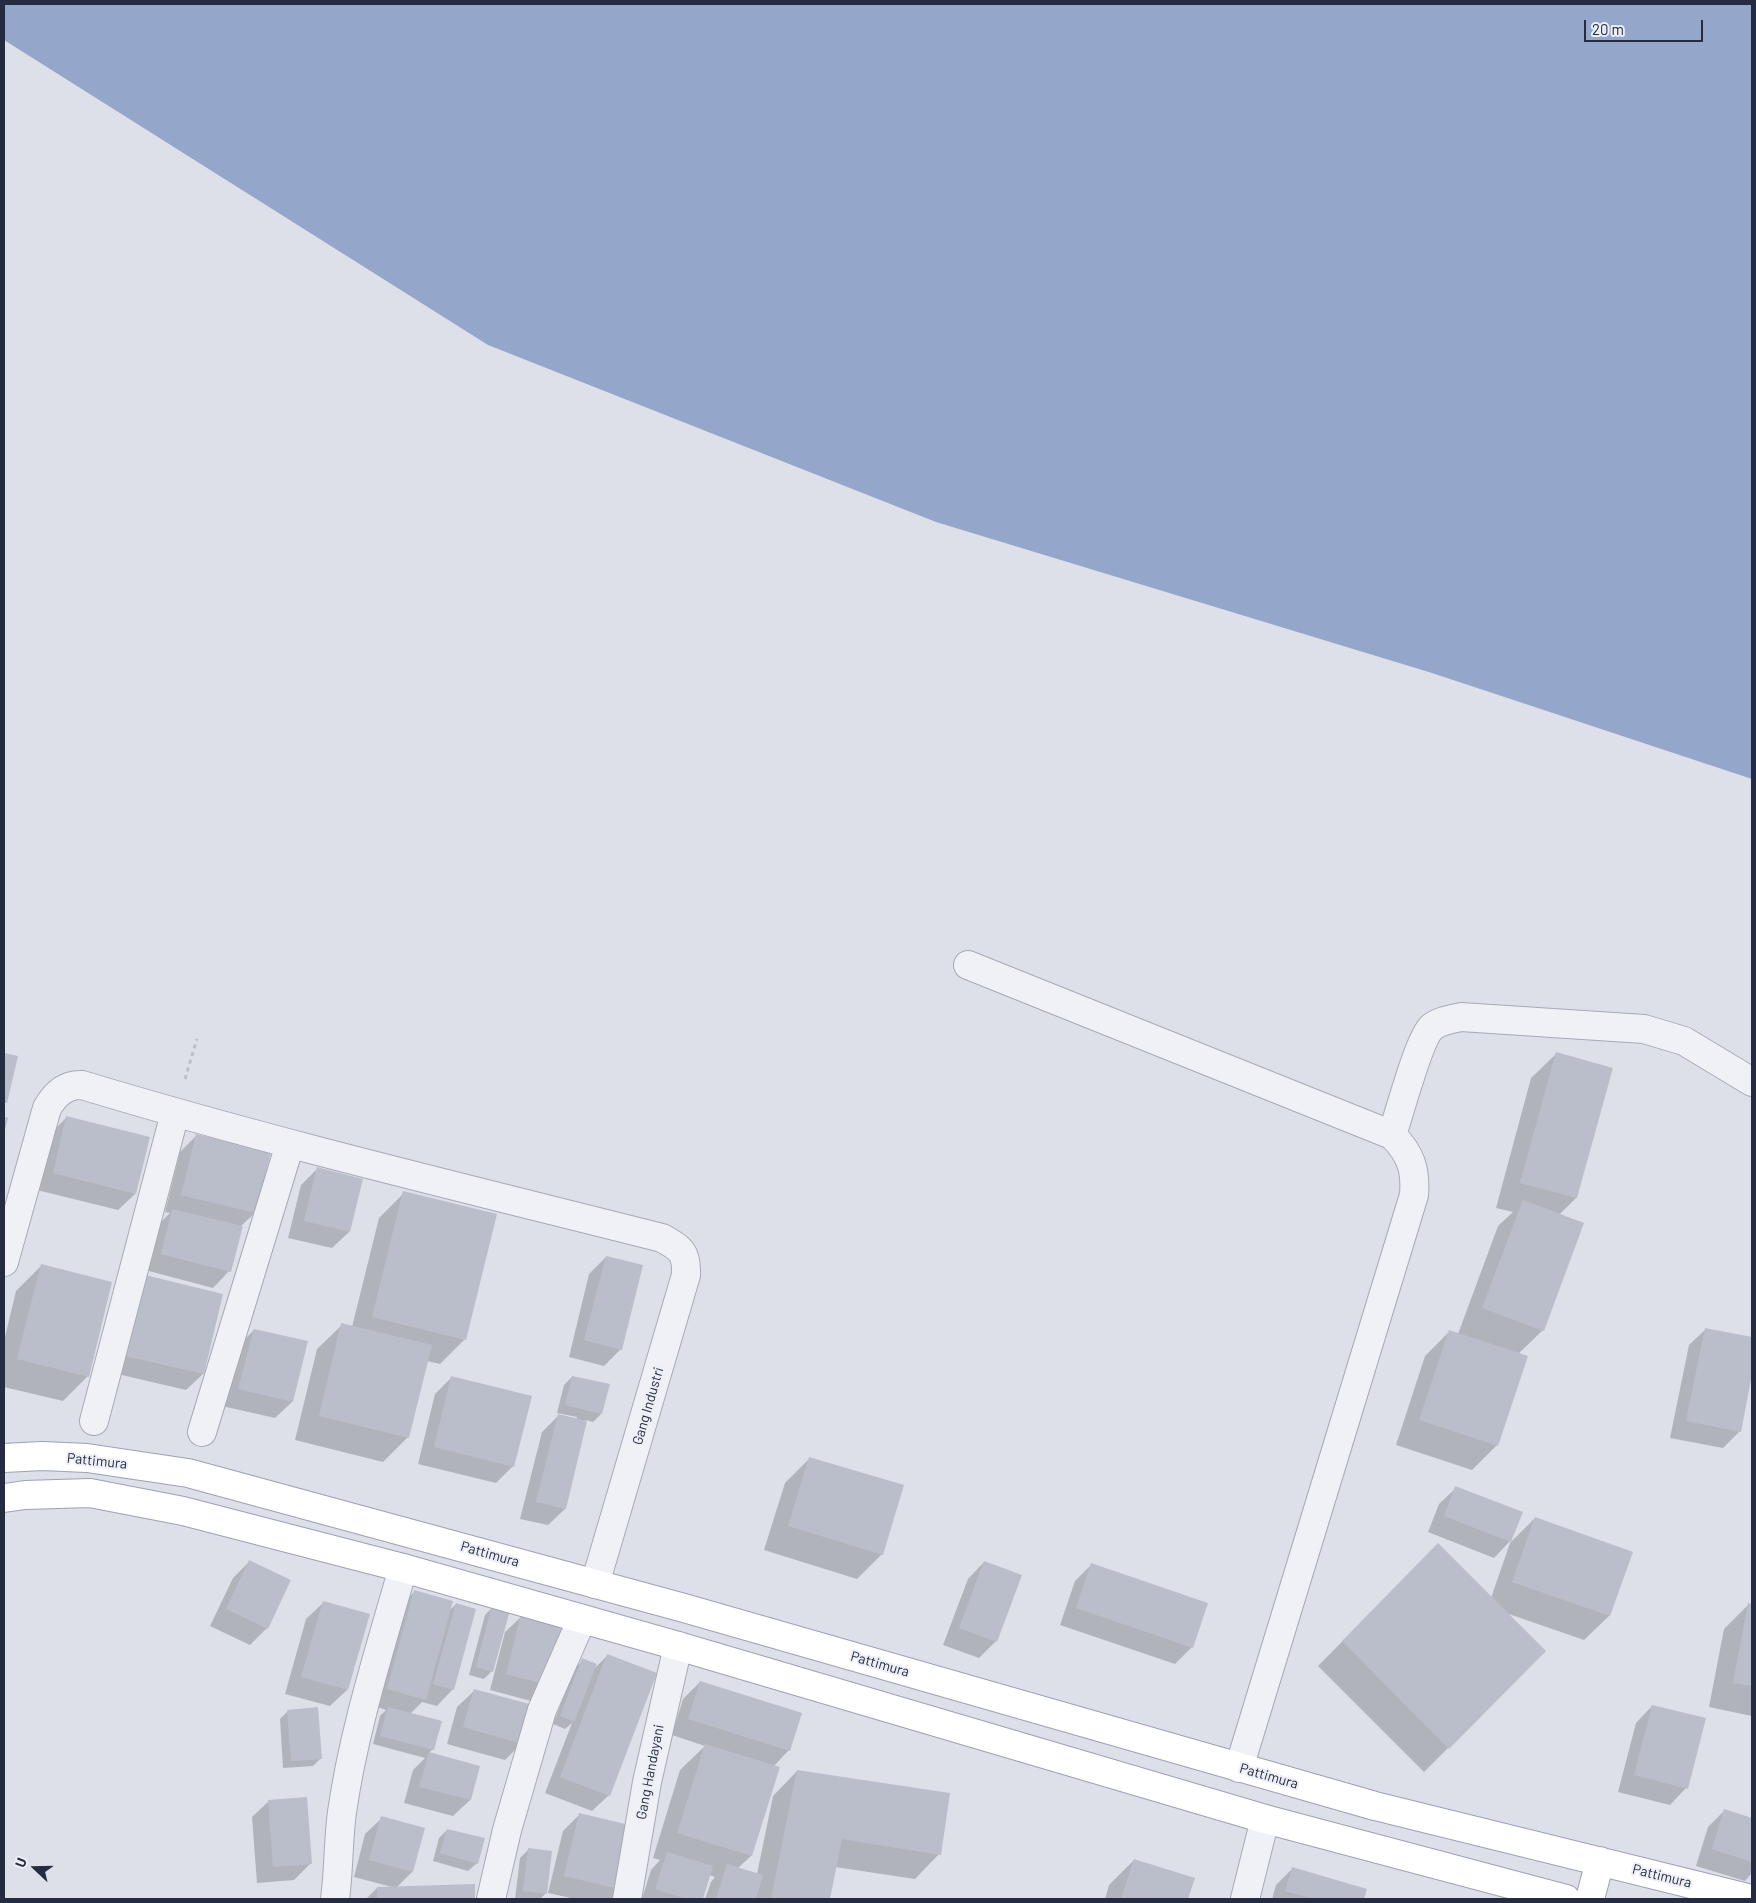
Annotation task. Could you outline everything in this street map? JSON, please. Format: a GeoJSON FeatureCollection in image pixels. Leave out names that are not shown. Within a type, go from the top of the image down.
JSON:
{"type":"FeatureCollection","features":[{"type":"Feature","properties":{"kind":"main road","name":"Pattimura"},"geometry":{"type":"LineString","coordinates":[[4,1458],[42,1456],[87,1458],[188,1473],[511,1560],[1375,1806],[1752,1898]]}},
{"type":"Feature","properties":{"kind":"main road"},"geometry":{"type":"LineString","coordinates":[[4,1498],[26,1495],[90,1493],[183,1511],[403,1568],[678,1646],[1266,1820],[1566,1899]]}},
{"type":"Feature","properties":{"kind":"main road"},"geometry":{"type":"LineString","coordinates":[[502,1597],[511,1560]]}},
{"type":"Feature","properties":{"kind":"main road"},"geometry":{"type":"LineString","coordinates":[[1590,1899],[1600,1861]]}},
{"type":"Feature","properties":{"kind":"street"},"geometry":{"type":"LineString","coordinates":[[968,965],[1392,1135],[1404,1148],[1411,1161],[1415,1179],[1414,1195],[1239,1768]]}},
{"type":"Feature","properties":{"kind":"street"},"geometry":{"type":"LineString","coordinates":[[1392,1135],[1422,1045],[1432,1027],[1461,1017],[1644,1029],[1684,1041],[1752,1082]]}},
{"type":"Feature","properties":{"kind":"street"},"geometry":{"type":"LineString","coordinates":[[4,1262],[47,1108],[56,1094],[75,1084],[82,1084],[175,1113],[290,1144],[202,1432]]}},
{"type":"Feature","properties":{"kind":"street"},"geometry":{"type":"LineString","coordinates":[[94,1421],[175,1113]]}},
{"type":"Feature","properties":{"kind":"street","name":"Gang Industri"},"geometry":{"type":"LineString","coordinates":[[290,1144],[662,1238],[680,1249],[687,1264],[686,1275],[596,1584]]}},
{"type":"Feature","properties":{"kind":"street"},"geometry":{"type":"LineString","coordinates":[[335,1899],[342,1814],[357,1730],[403,1568]]}},
{"type":"Feature","properties":{"kind":"street"},"geometry":{"type":"LineString","coordinates":[[491,1899],[507,1830],[542,1710],[582,1619]]}},
{"type":"Feature","properties":{"kind":"street","name":"Gang Handayani"},"geometry":{"type":"LineString","coordinates":[[628,1899],[647,1782],[678,1646]]}},
{"type":"Feature","properties":{"kind":"street"},"geometry":{"type":"LineString","coordinates":[[1245,1899],[1266,1820]]}},
{"type":"Feature","properties":{"kind":"path"},"geometry":{"type":"LineString","coordinates":[[175,1113],[197,1039]]}},
{"type":"Feature","properties":{"kind":"water"},"geometry":{"type":"Polygon","coordinates":[[[4,4],[1752,4],[1752,779],[1432,673],[936,522],[488,345],[4,40],[4,4]]]}},
{"type":"Feature","properties":{"kind":"building"},"geometry":{"type":"Polygon","coordinates":[[[1556,1052],[1613,1068],[1577,1198],[1520,1183],[1556,1052]]]}},
{"type":"Feature","properties":{"kind":"building"},"geometry":{"type":"Polygon","coordinates":[[[4,1053],[18,1056],[7,1103],[4,1102],[4,1053]]]}},
{"type":"Feature","properties":{"kind":"building"},"geometry":{"type":"Polygon","coordinates":[[[66,1116],[150,1137],[136,1194],[53,1173],[66,1116]]]}},
{"type":"Feature","properties":{"kind":"building"},"geometry":{"type":"Polygon","coordinates":[[[4,1117],[8,1118],[4,1134],[4,1117]]]}},
{"type":"Feature","properties":{"kind":"building"},"geometry":{"type":"Polygon","coordinates":[[[196,1134],[271,1152],[256,1213],[181,1195],[196,1134]]]}},
{"type":"Feature","properties":{"kind":"building"},"geometry":{"type":"Polygon","coordinates":[[[317,1167],[363,1179],[350,1232],[304,1221],[317,1167]]]}},
{"type":"Feature","properties":{"kind":"building"},"geometry":{"type":"Polygon","coordinates":[[[403,1191],[497,1214],[466,1340],[372,1317],[403,1191]]]}},
{"type":"Feature","properties":{"kind":"building"},"geometry":{"type":"Polygon","coordinates":[[[1523,1200],[1584,1223],[1544,1331],[1482,1308],[1523,1200]]]}},
{"type":"Feature","properties":{"kind":"building"},"geometry":{"type":"Polygon","coordinates":[[[172,1209],[243,1226],[231,1272],[161,1254],[172,1209]]]}},
{"type":"Feature","properties":{"kind":"building"},"geometry":{"type":"Polygon","coordinates":[[[606,1256],[643,1265],[622,1350],[584,1340],[606,1256]]]}},
{"type":"Feature","properties":{"kind":"building"},"geometry":{"type":"Polygon","coordinates":[[[41,1264],[112,1282],[89,1377],[17,1359],[41,1264]]]}},
{"type":"Feature","properties":{"kind":"building"},"geometry":{"type":"Polygon","coordinates":[[[145,1275],[223,1294],[204,1374],[125,1356],[145,1275]]]}},
{"type":"Feature","properties":{"kind":"building"},"geometry":{"type":"Polygon","coordinates":[[[341,1323],[432,1345],[409,1438],[319,1416],[341,1323]]]}},
{"type":"Feature","properties":{"kind":"building"},"geometry":{"type":"Polygon","coordinates":[[[1705,1328],[1752,1337],[1752,1374],[1741,1432],[1686,1421],[1705,1328]]]}},
{"type":"Feature","properties":{"kind":"building"},"geometry":{"type":"Polygon","coordinates":[[[254,1329],[308,1341],[293,1402],[238,1389],[254,1329]]]}},
{"type":"Feature","properties":{"kind":"building"},"geometry":{"type":"Polygon","coordinates":[[[1449,1330],[1528,1356],[1498,1446],[1419,1420],[1449,1330]]]}},
{"type":"Feature","properties":{"kind":"building"},"geometry":{"type":"Polygon","coordinates":[[[451,1376],[532,1396],[514,1467],[434,1447],[451,1376]]]}},
{"type":"Feature","properties":{"kind":"building"},"geometry":{"type":"Polygon","coordinates":[[[572,1376],[610,1384],[602,1414],[565,1405],[572,1376]]]}},
{"type":"Feature","properties":{"kind":"building"},"geometry":{"type":"Polygon","coordinates":[[[558,1414],[587,1421],[566,1509],[536,1502],[558,1414]]]}},
{"type":"Feature","properties":{"kind":"building"},"geometry":{"type":"Polygon","coordinates":[[[809,1457],[904,1485],[883,1555],[788,1526],[809,1457]]]}},
{"type":"Feature","properties":{"kind":"building"},"geometry":{"type":"Polygon","coordinates":[[[1455,1486],[1523,1512],[1511,1542],[1444,1516],[1455,1486]]]}},
{"type":"Feature","properties":{"kind":"building"},"geometry":{"type":"Polygon","coordinates":[[[1535,1517],[1633,1552],[1610,1616],[1512,1582],[1535,1517]]]}},
{"type":"Feature","properties":{"kind":"building"},"geometry":{"type":"Polygon","coordinates":[[[1438,1543],[1546,1651],[1449,1749],[1342,1641],[1438,1543]]]}},
{"type":"Feature","properties":{"kind":"building"},"geometry":{"type":"Polygon","coordinates":[[[249,1560],[291,1580],[268,1629],[226,1609],[249,1560]]]}},
{"type":"Feature","properties":{"kind":"building"},"geometry":{"type":"Polygon","coordinates":[[[984,1561],[1022,1575],[997,1642],[959,1628],[984,1561]]]}},
{"type":"Feature","properties":{"kind":"building"},"geometry":{"type":"Polygon","coordinates":[[[1091,1563],[1208,1603],[1193,1648],[1076,1608],[1091,1563]]]}},
{"type":"Feature","properties":{"kind":"building"},"geometry":{"type":"Polygon","coordinates":[[[414,1590],[453,1601],[426,1700],[387,1689],[414,1590]]]}},
{"type":"Feature","properties":{"kind":"building"},"geometry":{"type":"Polygon","coordinates":[[[323,1601],[370,1614],[348,1690],[301,1677],[323,1601]]]}},
{"type":"Feature","properties":{"kind":"building"},"geometry":{"type":"Polygon","coordinates":[[[456,1603],[476,1609],[454,1690],[433,1684],[456,1603]]]}},
{"type":"Feature","properties":{"kind":"building"},"geometry":{"type":"Polygon","coordinates":[[[1748,1603],[1752,1604],[1752,1686],[1733,1683],[1748,1603]]]}},
{"type":"Feature","properties":{"kind":"building"},"geometry":{"type":"Polygon","coordinates":[[[492,1605],[510,1610],[493,1672],[476,1667],[492,1605]]]}},
{"type":"Feature","properties":{"kind":"building"},"geometry":{"type":"Polygon","coordinates":[[[521,1614],[564,1626],[548,1685],[506,1674],[521,1614]]]}},
{"type":"Feature","properties":{"kind":"building"},"geometry":{"type":"Polygon","coordinates":[[[607,1654],[657,1673],[610,1796],[560,1777],[607,1654]]]}},
{"type":"Feature","properties":{"kind":"building"},"geometry":{"type":"Polygon","coordinates":[[[582,1658],[597,1664],[574,1722],[560,1716],[582,1658]]]}},
{"type":"Feature","properties":{"kind":"building"},"geometry":{"type":"Polygon","coordinates":[[[700,1681],[802,1713],[790,1751],[688,1719],[700,1681]]]}},
{"type":"Feature","properties":{"kind":"building"},"geometry":{"type":"Polygon","coordinates":[[[474,1689],[533,1705],[523,1744],[463,1727],[474,1689]]]}},
{"type":"Feature","properties":{"kind":"building"},"geometry":{"type":"Polygon","coordinates":[[[1652,1705],[1706,1718],[1688,1789],[1634,1775],[1652,1705]]]}},
{"type":"Feature","properties":{"kind":"building"},"geometry":{"type":"Polygon","coordinates":[[[318,1707],[322,1759],[291,1761],[287,1710],[318,1707]]]}},
{"type":"Feature","properties":{"kind":"building"},"geometry":{"type":"Polygon","coordinates":[[[388,1707],[442,1721],[434,1750],[380,1736],[388,1707]]]}},
{"type":"Feature","properties":{"kind":"building"},"geometry":{"type":"Polygon","coordinates":[[[705,1744],[780,1767],[752,1856],[677,1833],[705,1744]]]}},
{"type":"Feature","properties":{"kind":"building"},"geometry":{"type":"Polygon","coordinates":[[[429,1752],[480,1766],[471,1800],[419,1787],[429,1752]]]}},
{"type":"Feature","properties":{"kind":"building"},"geometry":{"type":"Polygon","coordinates":[[[797,1770],[950,1793],[941,1855],[842,1839],[830,1899],[771,1899],[797,1770]]]}},
{"type":"Feature","properties":{"kind":"building"},"geometry":{"type":"Polygon","coordinates":[[[307,1797],[312,1864],[273,1867],[268,1800],[307,1797]]]}},
{"type":"Feature","properties":{"kind":"building"},"geometry":{"type":"Polygon","coordinates":[[[1724,1809],[1752,1818],[1752,1862],[1712,1849],[1724,1809]]]}},
{"type":"Feature","properties":{"kind":"building"},"geometry":{"type":"Polygon","coordinates":[[[579,1813],[638,1827],[623,1890],[564,1876],[579,1813]]]}},
{"type":"Feature","properties":{"kind":"building"},"geometry":{"type":"Polygon","coordinates":[[[381,1816],[425,1828],[413,1872],[369,1860],[381,1816]]]}},
{"type":"Feature","properties":{"kind":"building"},"geometry":{"type":"Polygon","coordinates":[[[447,1829],[485,1838],[478,1864],[440,1853],[447,1829]]]}},
{"type":"Feature","properties":{"kind":"building"},"geometry":{"type":"Polygon","coordinates":[[[528,1848],[552,1851],[547,1894],[523,1891],[528,1848]]]}},
{"type":"Feature","properties":{"kind":"building"},"geometry":{"type":"Polygon","coordinates":[[[667,1852],[713,1866],[703,1899],[687,1899],[655,1889],[667,1852]]]}},
{"type":"Feature","properties":{"kind":"building"},"geometry":{"type":"Polygon","coordinates":[[[1134,1859],[1195,1878],[1188,1899],[1121,1899],[1134,1859]]]}},
{"type":"Feature","properties":{"kind":"building"},"geometry":{"type":"Polygon","coordinates":[[[727,1864],[763,1875],[756,1899],[716,1899],[727,1864]]]}},
{"type":"Feature","properties":{"kind":"building"},"geometry":{"type":"Polygon","coordinates":[[[1292,1867],[1367,1889],[1364,1899],[1315,1899],[1285,1891],[1292,1867]]]}},
{"type":"Feature","properties":{"kind":"building"},"geometry":{"type":"Polygon","coordinates":[[[475,1884],[475,1899],[377,1899],[377,1887],[475,1884]]]}}]}
